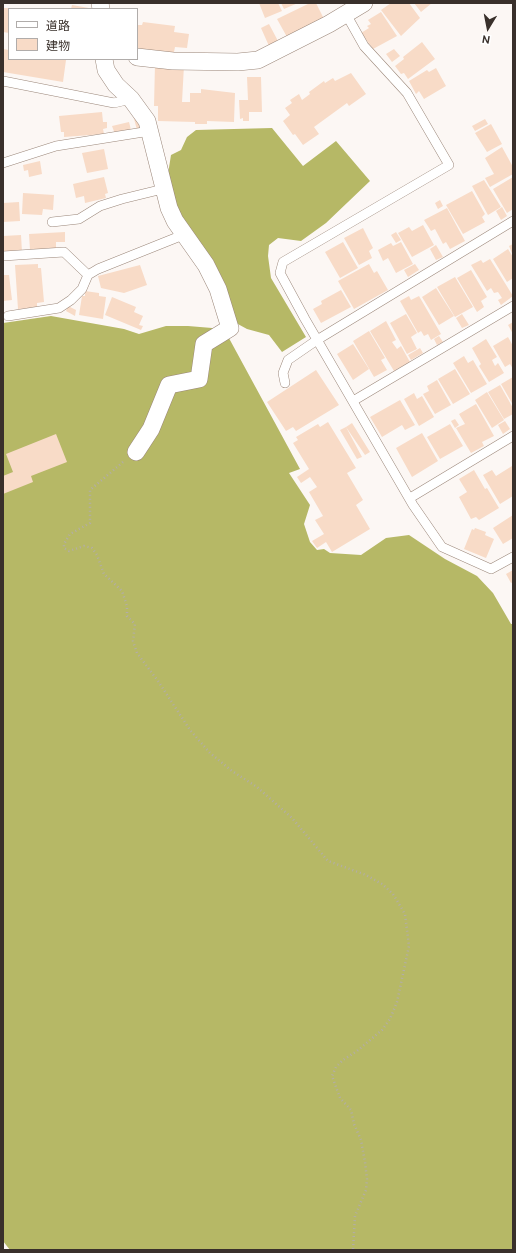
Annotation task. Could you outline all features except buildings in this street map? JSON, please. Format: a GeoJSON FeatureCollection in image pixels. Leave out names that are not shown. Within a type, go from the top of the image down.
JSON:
{"type":"FeatureCollection","features":[{"type":"Feature","properties":{"kind":"street"},"geometry":{"type":"LineString","coordinates":[[138,57],[173,61],[238,62],[258,60],[343,9],[364,3]]}},
{"type":"Feature","properties":{"kind":"street"},"geometry":{"type":"LineString","coordinates":[[104,60],[106,70],[116,85],[131,99],[147,121],[163,189],[175,221],[183,235],[206,265],[218,289],[230,328],[204,344],[199,379],[169,385],[151,429],[136,452]]}},
{"type":"Feature","properties":{"kind":"lane"},"geometry":{"type":"LineString","coordinates":[[343,9],[364,46],[407,93],[449,165],[283,262],[280,273],[317,340],[410,498],[442,546],[492,570],[513,557]]}},
{"type":"Feature","properties":{"kind":"lane"},"geometry":{"type":"LineString","coordinates":[[3,81],[114,102],[131,99]]}},
{"type":"Feature","properties":{"kind":"lane"},"geometry":{"type":"LineString","coordinates":[[3,163],[56,146],[150,131]]}},
{"type":"Feature","properties":{"kind":"lane"},"geometry":{"type":"LineString","coordinates":[[52,222],[79,219],[100,206],[122,198],[163,189]]}},
{"type":"Feature","properties":{"kind":"lane"},"geometry":{"type":"LineString","coordinates":[[285,383],[283,373],[288,360],[317,340],[513,221]]}},
{"type":"Feature","properties":{"kind":"lane"},"geometry":{"type":"LineString","coordinates":[[8,316],[59,308],[71,300],[82,289],[88,275],[98,269],[183,235]]}},
{"type":"Feature","properties":{"kind":"lane"},"geometry":{"type":"LineString","coordinates":[[3,256],[64,252],[88,275]]}},
{"type":"Feature","properties":{"kind":"lane"},"geometry":{"type":"LineString","coordinates":[[353,401],[513,306]]}},
{"type":"Feature","properties":{"kind":"lane"},"geometry":{"type":"LineString","coordinates":[[410,498],[513,436]]}},
{"type":"Feature","properties":{"kind":"path"},"geometry":{"type":"LineString","coordinates":[[136,452],[90,490],[90,523],[70,534],[65,540],[64,548],[69,551],[84,546],[92,548],[97,555],[104,574],[122,591],[127,606],[127,616],[135,624],[133,641],[136,653],[158,681],[190,730],[210,753],[232,771],[257,787],[292,818],[328,861],[366,875],[382,884],[393,894],[405,914],[409,946],[397,1002],[390,1018],[382,1030],[336,1067],[332,1076],[340,1098],[351,1110],[354,1124],[361,1140],[365,1162],[367,1179],[366,1190],[355,1216],[353,1250]]}},
{"type":"Feature","properties":{"kind":"green space"},"geometry":{"type":"Polygon","coordinates":[[[272,128],[303,166],[336,141],[370,181],[326,223],[301,241],[278,238],[269,245],[268,256],[271,278],[306,337],[282,352],[269,335],[247,329],[236,323],[178,214],[168,174],[171,155],[181,150],[187,137],[196,130],[272,128]]]}},
{"type":"Feature","properties":{"kind":"green space"},"geometry":{"type":"Polygon","coordinates":[[[51,316],[124,329],[139,334],[166,326],[224,329],[300,469],[289,473],[310,505],[304,524],[310,542],[317,550],[324,549],[330,553],[361,555],[386,538],[409,535],[445,559],[477,576],[493,593],[511,624],[513,624],[513,1250],[10,1250],[3,1241],[3,323],[51,316]]]}}]}
